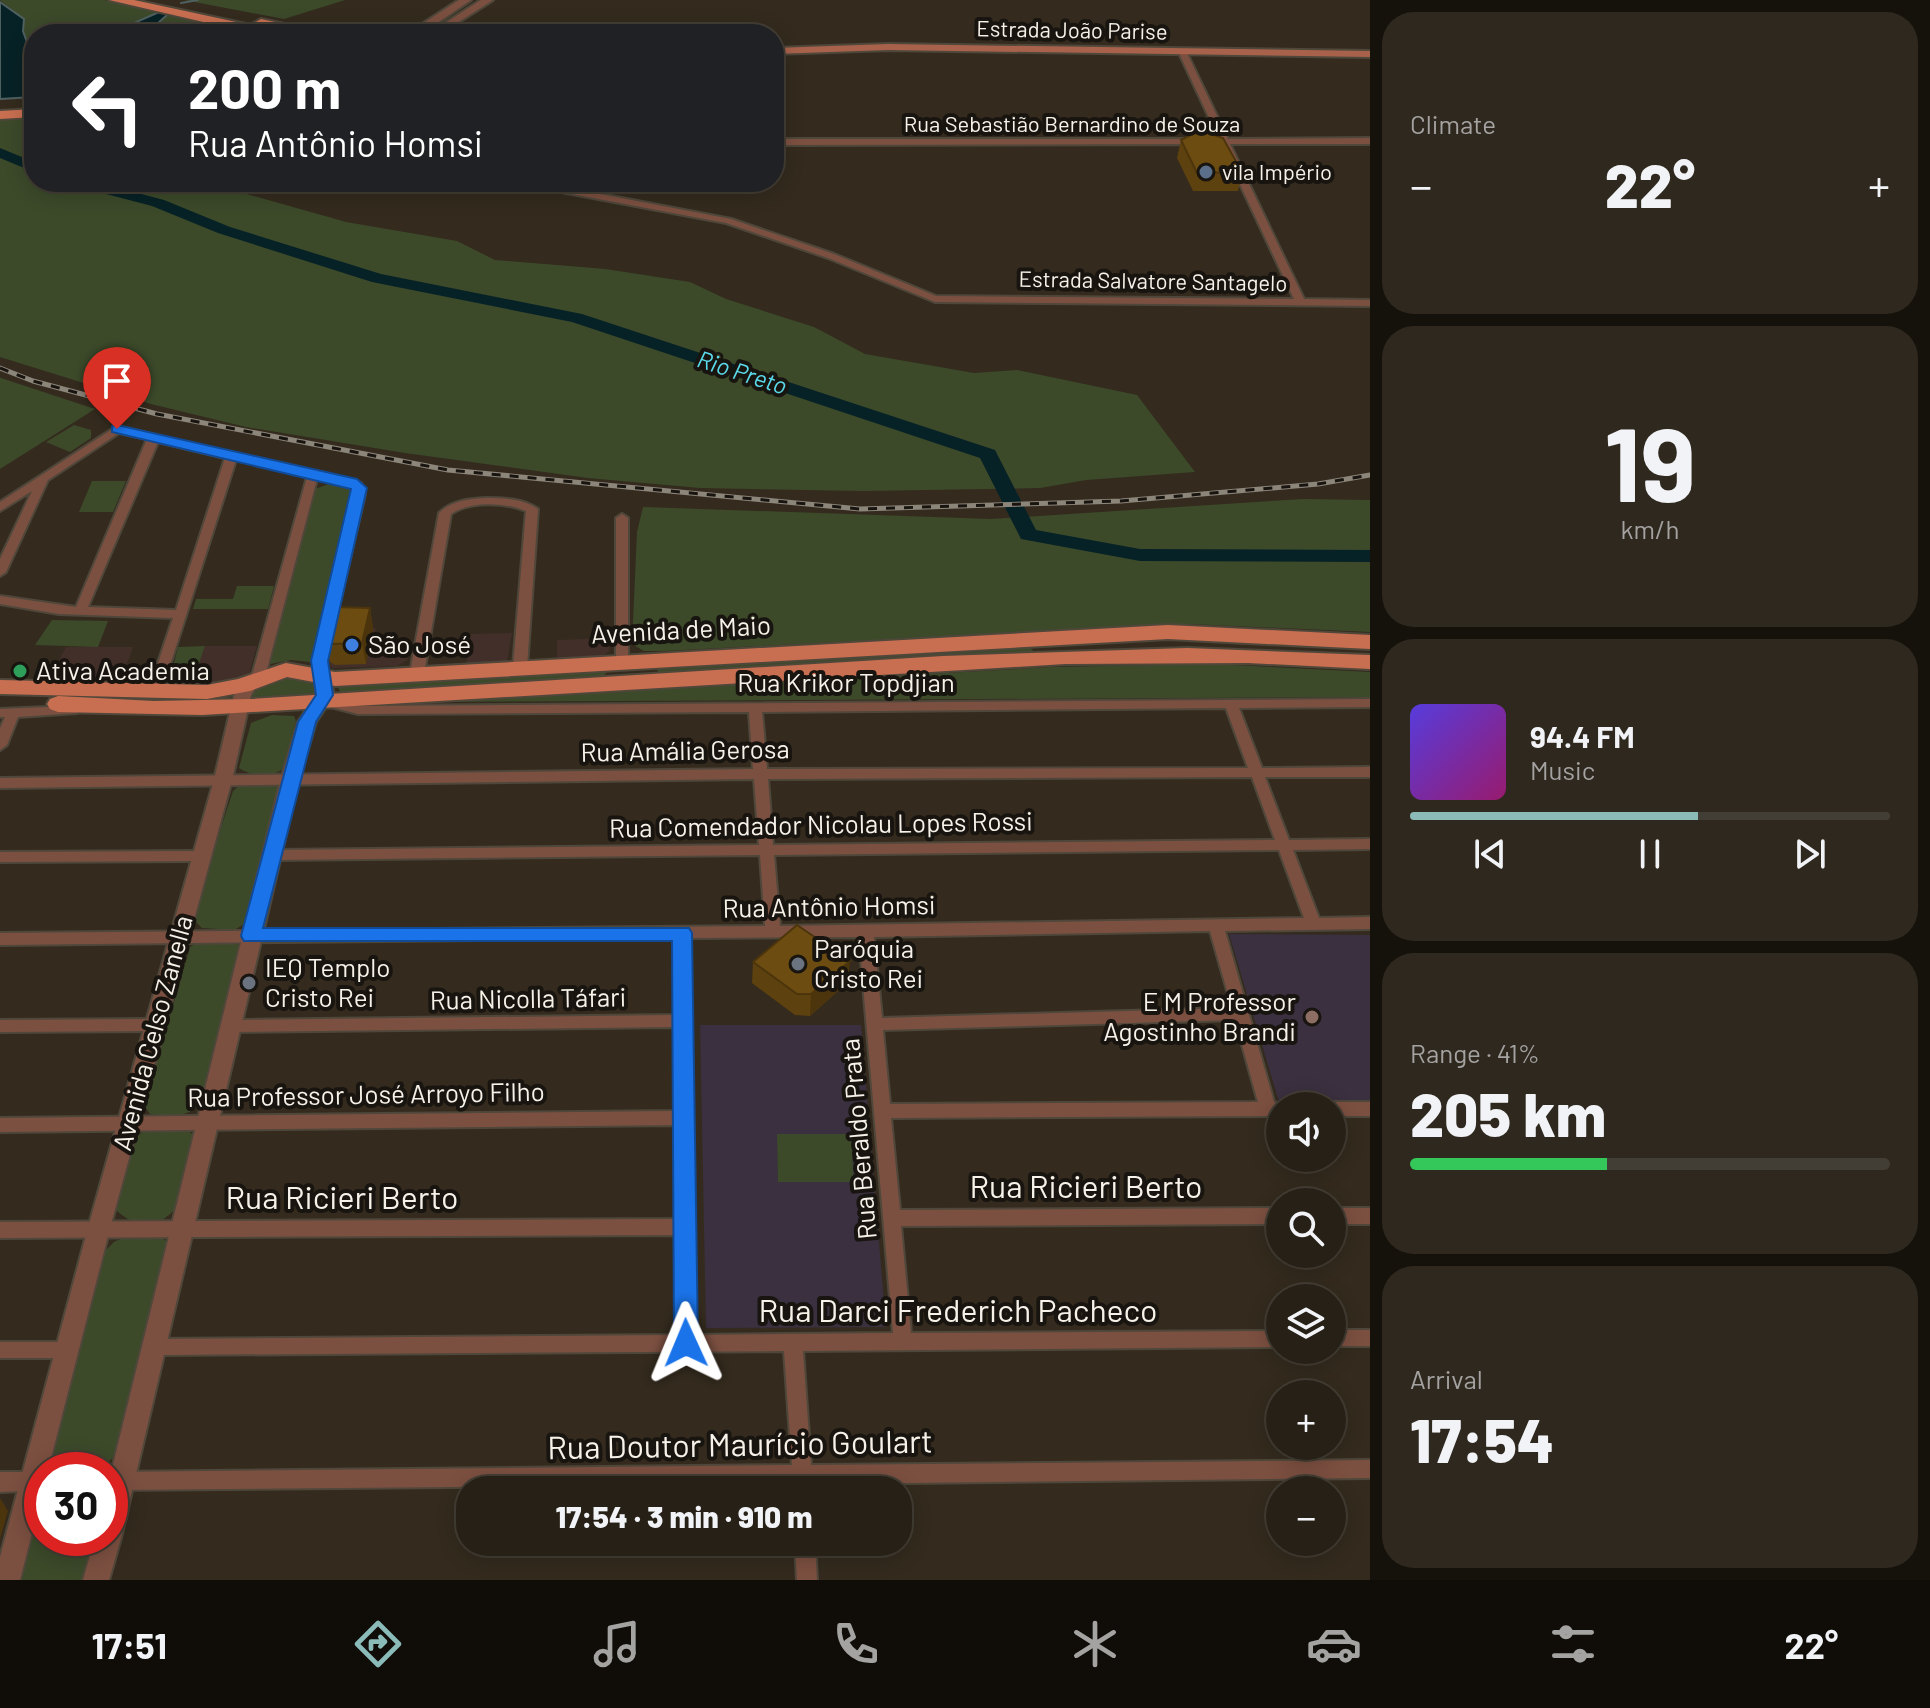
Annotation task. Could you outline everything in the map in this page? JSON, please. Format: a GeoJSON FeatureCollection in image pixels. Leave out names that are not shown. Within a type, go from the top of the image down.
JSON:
{"type":"FeatureCollection","features":[{"type":"Feature","properties":{"kind":"main road"},"geometry":{"type":"LineString","coordinates":[[116,0],[228,24]]}},
{"type":"Feature","properties":{"kind":"main road"},"geometry":{"type":"LineString","coordinates":[[155,0],[267,24]]}},
{"type":"Feature","properties":{"kind":"main road","name":"Estrada João Parise"},"geometry":{"type":"LineString","coordinates":[[784,51],[888,47],[1370,54]]}},
{"type":"Feature","properties":{"kind":"main road"},"geometry":{"type":"LineString","coordinates":[[0,108],[24,107]]}},
{"type":"Feature","properties":{"kind":"main road"},"geometry":{"type":"LineString","coordinates":[[0,115],[24,114]]}},
{"type":"Feature","properties":{"kind":"main road","name":"Avenida de Maio"},"geometry":{"type":"LineString","coordinates":[[0,687],[227,690],[286,670],[322,677],[417,673],[1168,632],[1370,642]]}},
{"type":"Feature","properties":{"kind":"main road","name":"Avenida de Maio"},"geometry":{"type":"LineString","coordinates":[[4,708],[243,706],[1170,653],[1254,654],[1370,662]]}},
{"type":"Feature","properties":{"kind":"main road"},"geometry":{"type":"LineString","coordinates":[[598,684],[633,661],[656,680]]}},
{"type":"Feature","properties":{"kind":"street"},"geometry":{"type":"LineString","coordinates":[[429,24],[466,0]]}},
{"type":"Feature","properties":{"kind":"street"},"geometry":{"type":"LineString","coordinates":[[449,24],[488,0]]}},
{"type":"Feature","properties":{"kind":"street"},"geometry":{"type":"LineString","coordinates":[[1182,51],[1301,303]]}},
{"type":"Feature","properties":{"kind":"street","name":"Rua Sebastião Bernardino de Souza"},"geometry":{"type":"LineString","coordinates":[[784,142],[1370,141]]}},
{"type":"Feature","properties":{"kind":"street","name":"Estrada Salvatore Santagelo"},"geometry":{"type":"LineString","coordinates":[[576,192],[728,221],[831,256],[935,299],[1370,303]]}},
{"type":"Feature","properties":{"kind":"street"},"geometry":{"type":"LineString","coordinates":[[0,507],[117,429],[333,478],[357,485],[359,494],[320,661],[323,701],[307,722],[290,779],[180,1228],[156,1347],[125,1452]]}},
{"type":"Feature","properties":{"kind":"street"},"geometry":{"type":"LineString","coordinates":[[80,611],[154,437]]}},
{"type":"Feature","properties":{"kind":"street"},"geometry":{"type":"LineString","coordinates":[[156,690],[232,455]]}},
{"type":"Feature","properties":{"kind":"street","name":"Avenida Celso Zanella"},"geometry":{"type":"LineString","coordinates":[[45,1452],[99,1228],[181,937],[243,706],[243,695],[259,673],[313,474]]}},
{"type":"Feature","properties":{"kind":"street"},"geometry":{"type":"LineString","coordinates":[[0,572],[44,477]]}},
{"type":"Feature","properties":{"kind":"street"},"geometry":{"type":"LineString","coordinates":[[309,491],[333,478]]}},
{"type":"Feature","properties":{"kind":"street"},"geometry":{"type":"LineString","coordinates":[[417,673],[445,513],[454,505],[522,504],[532,509],[520,667]]}},
{"type":"Feature","properties":{"kind":"street"},"geometry":{"type":"LineString","coordinates":[[622,518],[633,661]]}},
{"type":"Feature","properties":{"kind":"street"},"geometry":{"type":"LineString","coordinates":[[0,600],[80,611],[179,614]]}},
{"type":"Feature","properties":{"kind":"street","name":"Rua Krikor Topdjian"},"geometry":{"type":"LineString","coordinates":[[323,701],[358,710],[1370,703]]}},
{"type":"Feature","properties":{"kind":"street"},"geometry":{"type":"LineString","coordinates":[[1231,704],[1313,922]]}},
{"type":"Feature","properties":{"kind":"street"},"geometry":{"type":"LineString","coordinates":[[755,707],[773,932]]}},
{"type":"Feature","properties":{"kind":"street"},"geometry":{"type":"LineString","coordinates":[[0,745],[4,708],[32,713],[105,708]]}},
{"type":"Feature","properties":{"kind":"street","name":"Rua Amália Gerosa"},"geometry":{"type":"LineString","coordinates":[[0,783],[760,774],[1370,772]]}},
{"type":"Feature","properties":{"kind":"street","name":"Rua Comendador Nicolau Lopes Rossi"},"geometry":{"type":"LineString","coordinates":[[273,855],[1370,844]]}},
{"type":"Feature","properties":{"kind":"street"},"geometry":{"type":"LineString","coordinates":[[0,857],[201,856]]}},
{"type":"Feature","properties":{"kind":"street","name":"Rua Antônio Homsi"},"geometry":{"type":"LineString","coordinates":[[0,939],[1370,923]]}},
{"type":"Feature","properties":{"kind":"street"},"geometry":{"type":"LineString","coordinates":[[1216,925],[1240,1014],[1268,1092]]}},
{"type":"Feature","properties":{"kind":"street","name":"Rua Beraldo Prata"},"geometry":{"type":"LineString","coordinates":[[866,931],[903,1341]]}},
{"type":"Feature","properties":{"kind":"street"},"geometry":{"type":"LineString","coordinates":[[682,933],[686,1343]]}},
{"type":"Feature","properties":{"kind":"street"},"geometry":{"type":"LineString","coordinates":[[874,1024],[1240,1014]]}},
{"type":"Feature","properties":{"kind":"street","name":"Rua Nicolla Táfari"},"geometry":{"type":"LineString","coordinates":[[230,1026],[682,1021]]}},
{"type":"Feature","properties":{"kind":"street"},"geometry":{"type":"LineString","coordinates":[[0,1026],[156,1025]]}},
{"type":"Feature","properties":{"kind":"street"},"geometry":{"type":"LineString","coordinates":[[882,1111],[1266,1109]]}},
{"type":"Feature","properties":{"kind":"street"},"geometry":{"type":"LineString","coordinates":[[1346,1111],[1368,1114]]}},
{"type":"Feature","properties":{"kind":"street","name":"Rua Professor José Arroyo Filho"},"geometry":{"type":"LineString","coordinates":[[0,1125],[684,1118]]}},
{"type":"Feature","properties":{"kind":"street","name":"Rua Ricieri Berto"},"geometry":{"type":"LineString","coordinates":[[892,1218],[1266,1216]]}},
{"type":"Feature","properties":{"kind":"street"},"geometry":{"type":"LineString","coordinates":[[1346,1216],[1370,1216]]}},
{"type":"Feature","properties":{"kind":"street","name":"Rua Ricieri Berto"},"geometry":{"type":"LineString","coordinates":[[0,1230],[685,1227]]}},
{"type":"Feature","properties":{"kind":"street"},"geometry":{"type":"LineString","coordinates":[[1346,1338],[1370,1338]]}},
{"type":"Feature","properties":{"kind":"street","name":"Rua Darci Frederich Pacheco"},"geometry":{"type":"LineString","coordinates":[[156,1347],[1266,1339]]}},
{"type":"Feature","properties":{"kind":"street"},"geometry":{"type":"LineString","coordinates":[[793,1342],[803,1476]]}},
{"type":"Feature","properties":{"kind":"street"},"geometry":{"type":"LineString","coordinates":[[0,1350],[69,1350]]}},
{"type":"Feature","properties":{"kind":"street","name":"Rua Doutor Maurício Goulart"},"geometry":{"type":"LineString","coordinates":[[912,1480],[1370,1469]]}},
{"type":"Feature","properties":{"kind":"street"},"geometry":{"type":"LineString","coordinates":[[0,1482],[24,1481]]}},
{"type":"Feature","properties":{"kind":"street","name":"Rua Doutor Maurício Goulart"},"geometry":{"type":"LineString","coordinates":[[128,1481],[456,1481]]}},
{"type":"Feature","properties":{"kind":"street","name":"Avenida Celso Zanella"},"geometry":{"type":"LineString","coordinates":[[7,1580],[24,1526]]}},
{"type":"Feature","properties":{"kind":"street"},"geometry":{"type":"LineString","coordinates":[[96,1580],[103,1556]]}},
{"type":"Feature","properties":{"kind":"street"},"geometry":{"type":"LineString","coordinates":[[806,1556],[807,1580]]}},
{"type":"Feature","properties":{"kind":"shaded area"},"geometry":{"type":"Polygon","coordinates":[[[334,628],[376,628],[371,652],[409,652],[407,660],[397,666],[332,668],[327,662],[334,628]]]}},
{"type":"Feature","properties":{"kind":"shaded area"},"geometry":{"type":"Polygon","coordinates":[[[512,633],[507,661],[501,665],[466,666],[471,634],[512,633]]]}},
{"type":"Feature","properties":{"kind":"shaded area"},"geometry":{"type":"Polygon","coordinates":[[[610,638],[609,651],[604,655],[590,660],[557,661],[557,640],[610,638]]]}},
{"type":"Feature","properties":{"kind":"shaded area"},"geometry":{"type":"Polygon","coordinates":[[[205,646],[257,646],[249,674],[230,684],[192,684],[205,646]]]}},
{"type":"Feature","properties":{"kind":"shaded area"},"geometry":{"type":"Polygon","coordinates":[[[66,647],[133,647],[119,686],[47,684],[66,647]]]}},
{"type":"Feature","properties":{"kind":"shaded area","name":"E M Professor Agostinho Brandi"},"geometry":{"type":"Polygon","coordinates":[[[1229,934],[1370,935],[1370,1100],[1346,1101],[1346,1092],[1276,1092],[1229,934]]]}},
{"type":"Feature","properties":{"kind":"shaded area"},"geometry":{"type":"Polygon","coordinates":[[[700,1025],[861,1025],[886,1327],[706,1328],[700,1025]]]}},
{"type":"Feature","properties":{"kind":"green space"},"geometry":{"type":"Polygon","coordinates":[[[0,0],[105,0],[159,12],[132,24],[24,24],[24,34],[23,31],[24,19],[0,0]]]}},
{"type":"Feature","properties":{"kind":"green space"},"geometry":{"type":"Polygon","coordinates":[[[184,0],[345,0],[284,19],[184,0]]]}},
{"type":"Feature","properties":{"kind":"green space"},"geometry":{"type":"Polygon","coordinates":[[[168,14],[205,24],[161,24],[158,23],[168,14]]]}},
{"type":"Feature","properties":{"kind":"green space"},"geometry":{"type":"Polygon","coordinates":[[[24,118],[24,192],[240,192],[346,222],[457,241],[495,260],[605,269],[690,282],[726,299],[814,327],[865,354],[974,373],[1017,370],[1137,395],[1195,472],[1086,480],[1040,488],[864,491],[700,488],[588,478],[405,453],[246,427],[151,404],[0,357],[0,119],[24,118]]]}},
{"type":"Feature","properties":{"kind":"green space"},"geometry":{"type":"Polygon","coordinates":[[[1,378],[95,409],[0,469],[1,378]]]}},
{"type":"Feature","properties":{"kind":"green space"},"geometry":{"type":"Polygon","coordinates":[[[74,425],[91,430],[91,438],[70,452],[46,442],[74,425]]]}},
{"type":"Feature","properties":{"kind":"green space"},"geometry":{"type":"Polygon","coordinates":[[[92,481],[126,481],[113,512],[79,512],[92,481]]]}},
{"type":"Feature","properties":{"kind":"green space"},"geometry":{"type":"Polygon","coordinates":[[[334,482],[355,492],[310,662],[291,660],[265,665],[315,489],[334,482]]]}},
{"type":"Feature","properties":{"kind":"green space"},"geometry":{"type":"Polygon","coordinates":[[[1303,499],[1370,500],[1370,632],[1190,624],[664,651],[644,651],[632,644],[637,532],[643,507],[991,519],[1303,499]]]}},
{"type":"Feature","properties":{"kind":"green space"},"geometry":{"type":"Polygon","coordinates":[[[237,586],[274,586],[268,609],[193,609],[196,599],[233,599],[237,586]]]}},
{"type":"Feature","properties":{"kind":"green space"},"geometry":{"type":"Polygon","coordinates":[[[52,620],[108,621],[98,647],[35,645],[52,620]]]}},
{"type":"Feature","properties":{"kind":"green space"},"geometry":{"type":"Polygon","coordinates":[[[1026,642],[1034,652],[660,674],[655,667],[1026,642]]]}},
{"type":"Feature","properties":{"kind":"green space"},"geometry":{"type":"Polygon","coordinates":[[[205,646],[192,684],[176,681],[171,675],[178,647],[205,646]]]}},
{"type":"Feature","properties":{"kind":"green space"},"geometry":{"type":"Polygon","coordinates":[[[1210,664],[1370,672],[1370,697],[426,702],[1052,667],[1210,664]]]}},
{"type":"Feature","properties":{"kind":"green space"},"geometry":{"type":"Polygon","coordinates":[[[608,670],[603,677],[341,693],[335,683],[608,670]]]}},
{"type":"Feature","properties":{"kind":"green space"},"geometry":{"type":"Polygon","coordinates":[[[301,675],[316,683],[320,697],[249,702],[262,683],[301,675]]]}},
{"type":"Feature","properties":{"kind":"green space"},"geometry":{"type":"Polygon","coordinates":[[[272,715],[294,716],[296,721],[283,769],[267,775],[244,771],[239,768],[251,723],[272,715]]]}},
{"type":"Feature","properties":{"kind":"green space"},"geometry":{"type":"Polygon","coordinates":[[[269,781],[282,786],[248,922],[234,930],[202,928],[195,921],[201,889],[233,791],[242,783],[269,781]]]}},
{"type":"Feature","properties":{"kind":"green space"},"geometry":{"type":"Polygon","coordinates":[[[198,942],[233,942],[240,946],[241,953],[206,1099],[194,1110],[181,1115],[150,1114],[144,1105],[190,947],[198,942]]]}},
{"type":"Feature","properties":{"kind":"green space"},"geometry":{"type":"Polygon","coordinates":[[[186,1128],[196,1138],[187,1185],[177,1206],[170,1215],[153,1223],[141,1224],[125,1217],[115,1209],[137,1136],[147,1129],[186,1128]]]}},
{"type":"Feature","properties":{"kind":"green space"},"geometry":{"type":"Polygon","coordinates":[[[777,1134],[851,1134],[854,1182],[778,1182],[777,1134]]]}},
{"type":"Feature","properties":{"kind":"green space"},"geometry":{"type":"Polygon","coordinates":[[[129,1235],[161,1237],[171,1245],[121,1447],[117,1452],[47,1452],[104,1252],[114,1242],[129,1235]]]}},
{"type":"Feature","properties":{"kind":"green space"},"geometry":{"type":"Polygon","coordinates":[[[24,1550],[24,1556],[90,1556],[84,1580],[17,1580],[24,1550]]]}},
{"type":"Feature","properties":{"kind":"water"},"geometry":{"type":"Polygon","coordinates":[[[0,2],[24,19],[24,98],[0,99],[0,2]]]}},
{"type":"Feature","properties":{"kind":"water"},"geometry":{"type":"Polygon","coordinates":[[[159,12],[168,14],[158,23],[161,24],[132,24],[159,12]]]}},
{"type":"Feature","properties":{"kind":"building"},"geometry":{"type":"Polygon","coordinates":[[[1200,130],[1223,138],[1242,172],[1197,173],[1181,140],[1200,130]]]}},
{"type":"Feature","properties":{"kind":"building"},"geometry":{"type":"Polygon","coordinates":[[[334,607],[370,608],[362,643],[331,644],[326,641],[334,607]]]}},
{"type":"Feature","properties":{"kind":"building"},"geometry":{"type":"Polygon","coordinates":[[[797,925],[850,961],[811,994],[797,994],[753,962],[797,925]]]}},
{"type":"Feature","properties":{"kind":"waterway"},"geometry":{"type":"LineString","coordinates":[[181,3],[198,0]]}},
{"type":"Feature","properties":{"kind":"waterway","name":"Rio Preto"},"geometry":{"type":"LineString","coordinates":[[0,153],[24,163]]}},
{"type":"Feature","properties":{"kind":"waterway","name":"Rio Preto"},"geometry":{"type":"LineString","coordinates":[[116,192],[158,203],[224,230],[378,278],[576,318],[988,454],[1028,535],[1140,555],[1370,556]]}},
{"type":"Feature","properties":{"kind":"railway"},"geometry":{"type":"LineString","coordinates":[[0,368],[33,381],[157,414],[448,470],[860,509],[1121,501],[1318,484],[1370,475]]}},
{"type":"Feature","properties":{"kind":"place","name":"vila Império"},"geometry":{"type":"Point","coordinates":[1206,172]}},
{"type":"Feature","properties":{"kind":"place","name":"São José"},"geometry":{"type":"Point","coordinates":[352,645]}},
{"type":"Feature","properties":{"kind":"place","name":"Ativa Academia"},"geometry":{"type":"Point","coordinates":[20,671]}},
{"type":"Feature","properties":{"kind":"place","name":"Paróquia Cristo Rei"},"geometry":{"type":"Point","coordinates":[798,964]}},
{"type":"Feature","properties":{"kind":"place","name":"IEQ Templo Cristo Rei"},"geometry":{"type":"Point","coordinates":[249,983]}},
{"type":"Feature","properties":{"kind":"place","name":"E M Professor Agostinho Brandi"},"geometry":{"type":"Point","coordinates":[1312,1017]}},
{"type":"Feature","properties":{"kind":"route"},"geometry":{"type":"LineString","coordinates":[[117,429],[352,482],[359,488],[320,661],[325,695],[307,722],[251,936],[682,933],[686,1343]]}}]}
